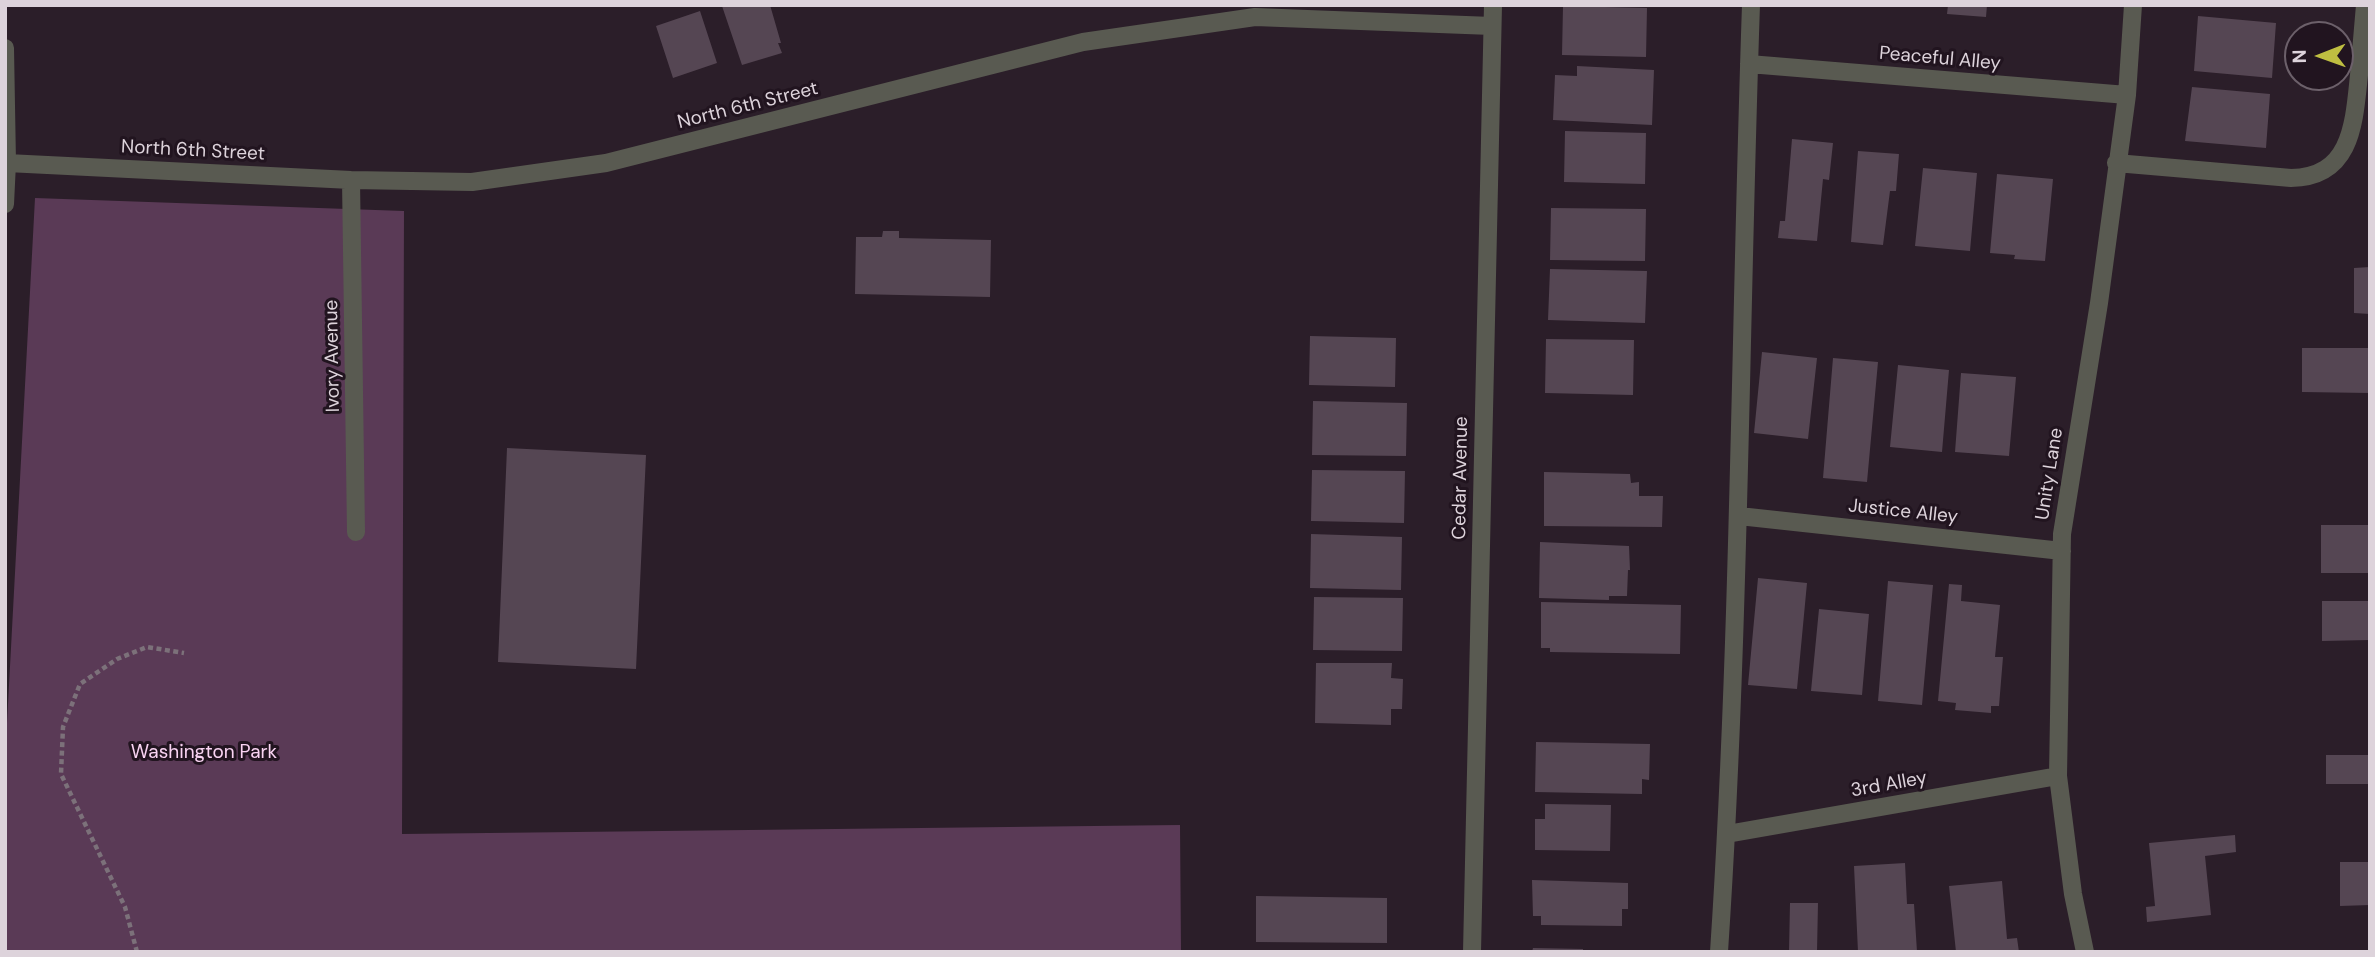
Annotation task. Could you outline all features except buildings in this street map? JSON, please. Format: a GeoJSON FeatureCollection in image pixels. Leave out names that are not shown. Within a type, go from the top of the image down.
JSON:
{"type":"FeatureCollection","features":[{"type":"Feature","properties":{"kind":"street","name":"Cedar Avenue"},"geometry":{"type":"LineString","coordinates":[[1472,952],[1493,5]]}},
{"type":"Feature","properties":{"kind":"street"},"geometry":{"type":"LineString","coordinates":[[1719,952],[1727,834],[1739,516],[1751,5]]}},
{"type":"Feature","properties":{"kind":"street","name":"Unity Lane"},"geometry":{"type":"LineString","coordinates":[[2085,952],[2073,894],[2058,776],[2062,534],[2099,303],[2127,95],[2133,5]]}},
{"type":"Feature","properties":{"kind":"street"},"geometry":{"type":"LineString","coordinates":[[2116,163],[2291,178],[2306,178],[2322,172],[2346,148],[2353,125],[2365,5]]}},
{"type":"Feature","properties":{"kind":"street","name":"North 6th Street"},"geometry":{"type":"LineString","coordinates":[[7,163],[351,180],[472,182],[606,163],[1083,42],[1255,17],[1492,26]]}},
{"type":"Feature","properties":{"kind":"street"},"geometry":{"type":"LineString","coordinates":[[5,48],[5,204]]}},
{"type":"Feature","properties":{"kind":"street","name":"Peaceful Alley"},"geometry":{"type":"LineString","coordinates":[[1749,64],[2127,95]]}},
{"type":"Feature","properties":{"kind":"street","name":"Ivory Avenue"},"geometry":{"type":"LineString","coordinates":[[351,180],[356,532]]}},
{"type":"Feature","properties":{"kind":"street","name":"Justice Alley"},"geometry":{"type":"LineString","coordinates":[[1739,516],[2062,551]]}},
{"type":"Feature","properties":{"kind":"street","name":"3rd Alley"},"geometry":{"type":"LineString","coordinates":[[1727,834],[2058,776]]}},
{"type":"Feature","properties":{"kind":"path"},"geometry":{"type":"LineString","coordinates":[[137,952],[125,907],[61,774],[64,727],[80,684],[117,659],[147,647],[184,653]]}},
{"type":"Feature","properties":{"kind":"green space","name":"Washington Park"},"geometry":{"type":"Polygon","coordinates":[[[35,198],[404,211],[402,834],[1180,825],[1181,952],[5,952],[5,760],[35,198]]]}}]}
